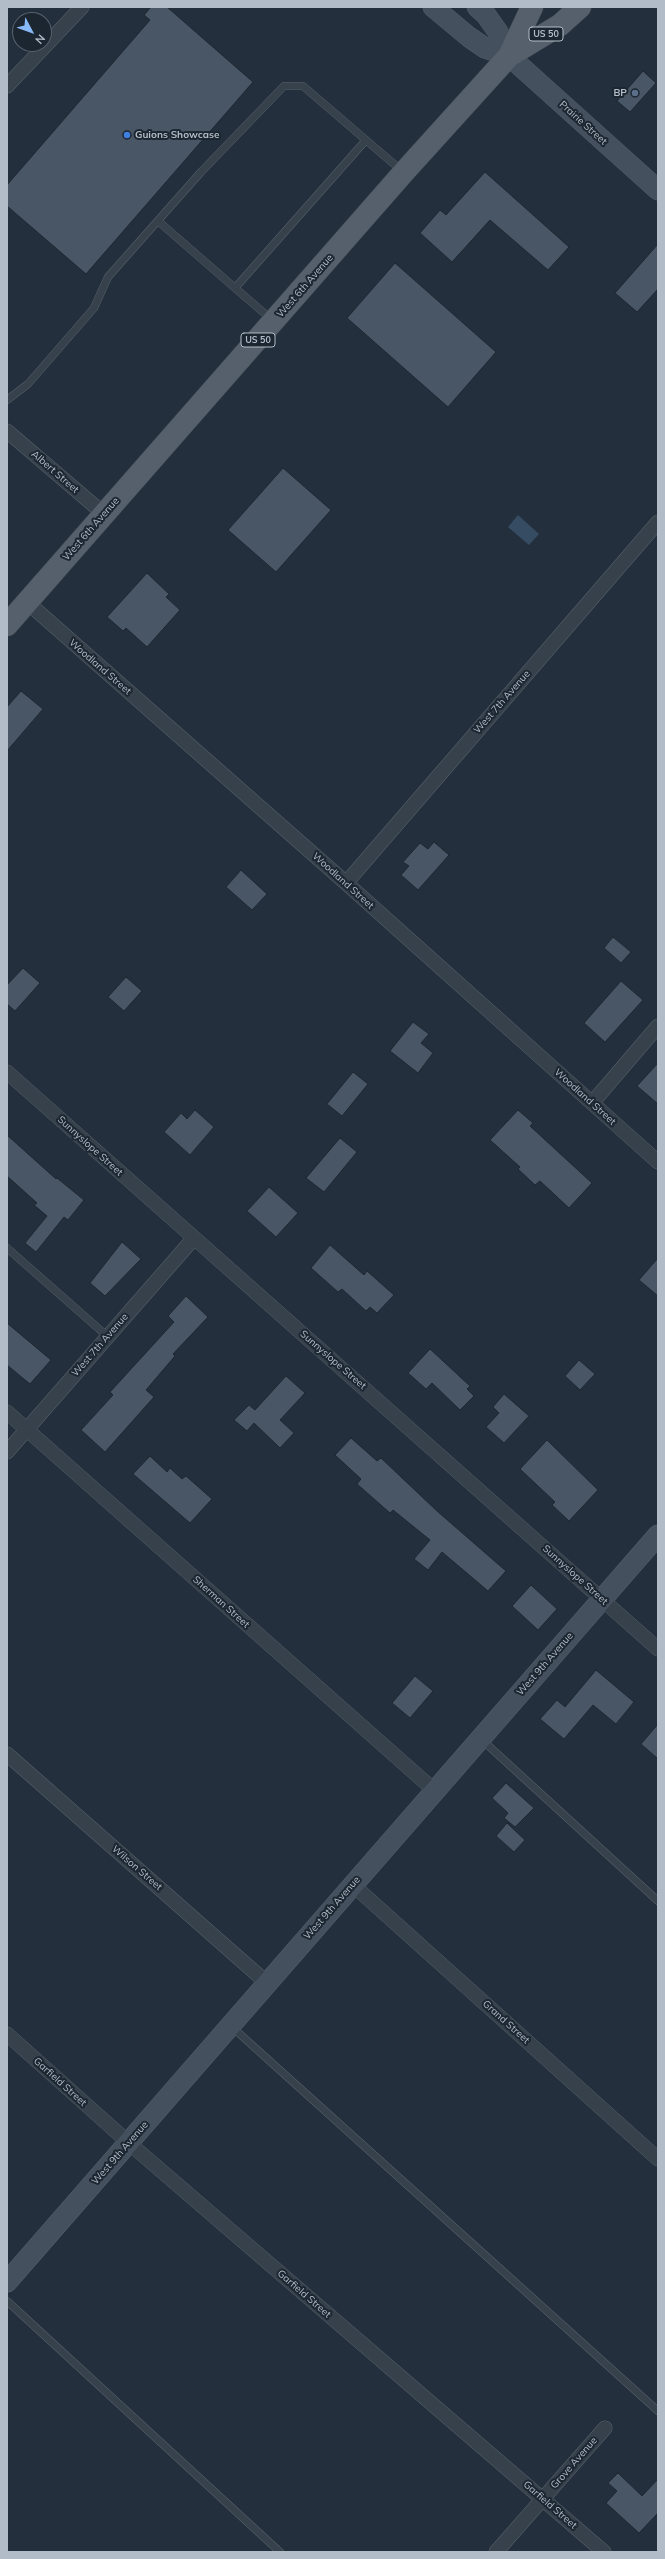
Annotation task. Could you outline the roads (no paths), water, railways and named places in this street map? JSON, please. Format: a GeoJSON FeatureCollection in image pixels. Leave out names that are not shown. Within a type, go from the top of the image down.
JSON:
{"type":"FeatureCollection","features":[{"type":"Feature","properties":{"kind":"main road","name":"West 6th Avenue"},"geometry":{"type":"LineString","coordinates":[[509,56],[532,7]]}},
{"type":"Feature","properties":{"kind":"main road","name":"West 6th Avenue"},"geometry":{"type":"LineString","coordinates":[[7,625],[404,172],[509,56],[560,25],[580,7]]}},
{"type":"Feature","properties":{"kind":"street"},"geometry":{"type":"LineString","coordinates":[[7,86],[82,7]]}},
{"type":"Feature","properties":{"kind":"street","name":"Prairie Street"},"geometry":{"type":"LineString","coordinates":[[433,7],[474,41],[485,48],[509,56]]}},
{"type":"Feature","properties":{"kind":"street","name":"Prairie Street"},"geometry":{"type":"LineString","coordinates":[[477,7],[486,15],[498,32],[509,56],[658,190]]}},
{"type":"Feature","properties":{"kind":"street","name":"Albert Street"},"geometry":{"type":"LineString","coordinates":[[7,431],[104,514]]}},
{"type":"Feature","properties":{"kind":"street","name":"West 7th Avenue"},"geometry":{"type":"LineString","coordinates":[[346,883],[658,522]]}},
{"type":"Feature","properties":{"kind":"street","name":"Woodland Street"},"geometry":{"type":"LineString","coordinates":[[27,602],[346,883],[658,1162]]}},
{"type":"Feature","properties":{"kind":"street"},"geometry":{"type":"LineString","coordinates":[[592,1103],[658,1026]]}},
{"type":"Feature","properties":{"kind":"street","name":"Sunnyslope Street"},"geometry":{"type":"LineString","coordinates":[[7,1072],[658,1649]]}},
{"type":"Feature","properties":{"kind":"street","name":"West 7th Avenue"},"geometry":{"type":"LineString","coordinates":[[7,1452],[194,1238]]}},
{"type":"Feature","properties":{"kind":"street","name":"Sherman Street"},"geometry":{"type":"LineString","coordinates":[[7,1412],[435,1791]]}},
{"type":"Feature","properties":{"kind":"street","name":"West 9th Avenue"},"geometry":{"type":"LineString","coordinates":[[7,2281],[658,1535]]}},
{"type":"Feature","properties":{"kind":"street","name":"Wilson Street"},"geometry":{"type":"LineString","coordinates":[[7,1754],[267,1983]]}},
{"type":"Feature","properties":{"kind":"street","name":"Grand Street"},"geometry":{"type":"LineString","coordinates":[[353,1885],[658,2159]]}},
{"type":"Feature","properties":{"kind":"street","name":"Garfield Street"},"geometry":{"type":"LineString","coordinates":[[7,2034],[129,2143],[604,2552]]}},
{"type":"Feature","properties":{"kind":"street","name":"Grove Avenue"},"geometry":{"type":"LineString","coordinates":[[496,2552],[605,2428]]}},
{"type":"Feature","properties":{"kind":"lane"},"geometry":{"type":"LineString","coordinates":[[7,400],[28,384],[94,308],[108,277],[284,86],[303,86],[404,172]]}},
{"type":"Feature","properties":{"kind":"lane"},"geometry":{"type":"LineString","coordinates":[[235,288],[366,140]]}},
{"type":"Feature","properties":{"kind":"lane"},"geometry":{"type":"LineString","coordinates":[[158,221],[274,322]]}},
{"type":"Feature","properties":{"kind":"lane"},"geometry":{"type":"LineString","coordinates":[[7,1248],[108,1336]]}},
{"type":"Feature","properties":{"kind":"lane"},"geometry":{"type":"LineString","coordinates":[[480,1739],[658,1901]]}},
{"type":"Feature","properties":{"kind":"lane"},"geometry":{"type":"LineString","coordinates":[[231,2026],[658,2411]]}},
{"type":"Feature","properties":{"kind":"lane"},"geometry":{"type":"LineString","coordinates":[[7,2301],[280,2552]]}},
{"type":"Feature","properties":{"kind":"water"},"geometry":{"type":"Polygon","coordinates":[[[518,515],[539,534],[529,545],[508,527],[518,515]]]}},
{"type":"Feature","properties":{"kind":"place","name":"BP"},"geometry":{"type":"Point","coordinates":[635,93]}},
{"type":"Feature","properties":{"kind":"place","name":"Guions Showcase"},"geometry":{"type":"Point","coordinates":[127,135]}}]}
